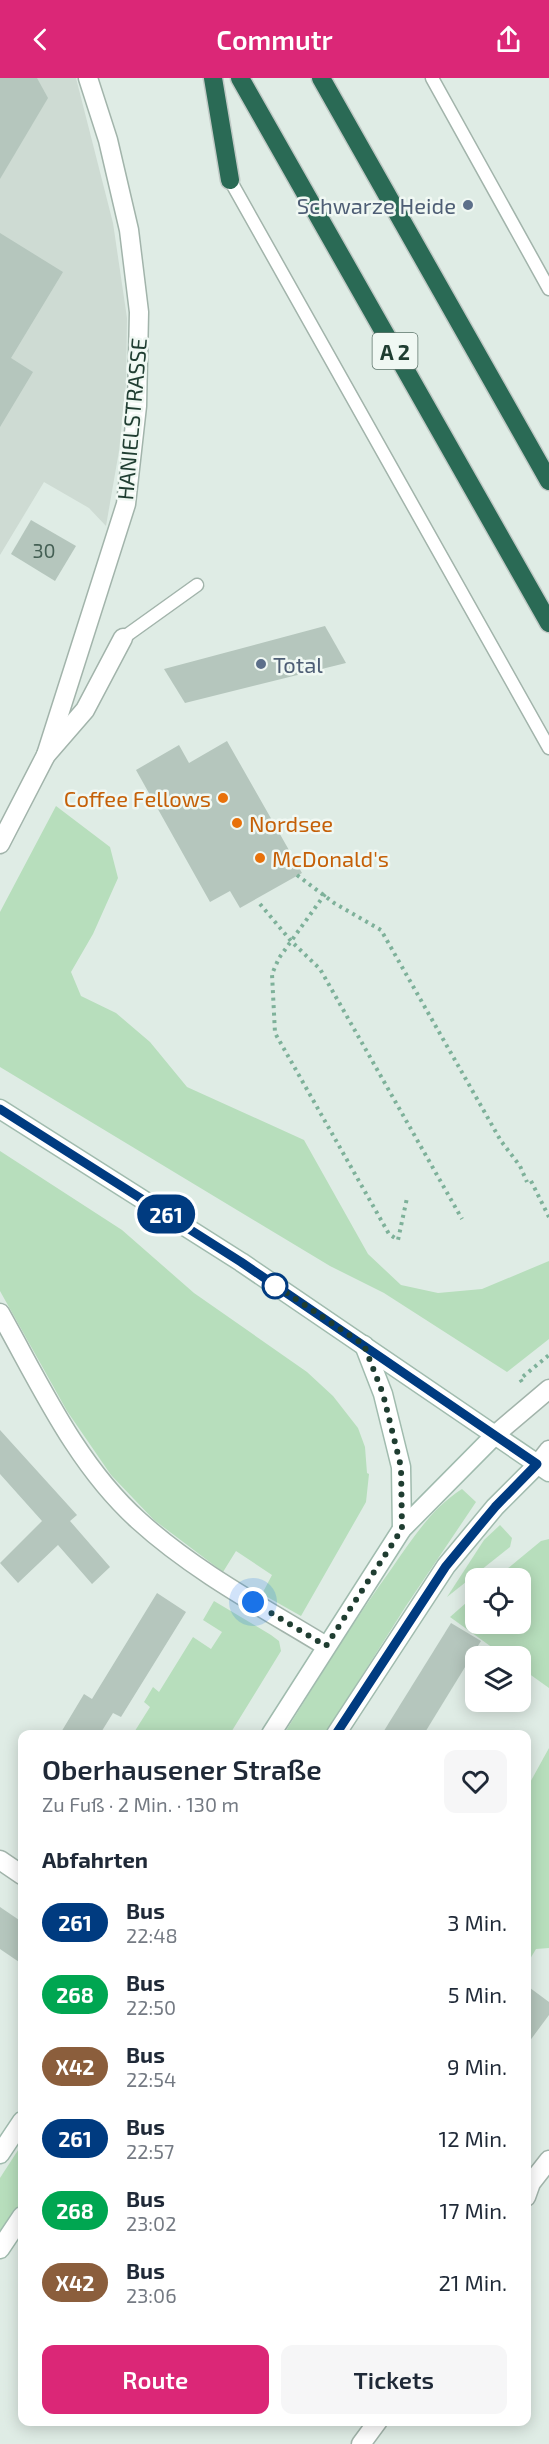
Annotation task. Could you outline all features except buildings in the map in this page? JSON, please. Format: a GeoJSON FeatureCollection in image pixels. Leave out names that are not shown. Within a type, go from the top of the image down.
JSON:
{"type":"FeatureCollection","features":[{"type":"Feature","properties":{"kind":"highway"},"geometry":{"type":"LineString","coordinates":[[213,78],[230,180]]}},
{"type":"Feature","properties":{"kind":"highway","name":"A 2"},"geometry":{"type":"LineString","coordinates":[[240,78],[549,623]]}},
{"type":"Feature","properties":{"kind":"highway"},"geometry":{"type":"LineString","coordinates":[[321,78],[549,481]]}},
{"type":"Feature","properties":{"kind":"main road","name":"HANIELSTRASSE"},"geometry":{"type":"LineString","coordinates":[[0,844],[46,755],[126,504],[137,406],[139,312],[129,230],[108,140],[88,78]]}},
{"type":"Feature","properties":{"kind":"main road","name":"HANIELSTRASSE"},"geometry":{"type":"LineString","coordinates":[[46,755],[85,710],[123,638]]}},
{"type":"Feature","properties":{"kind":"main road"},"geometry":{"type":"LineString","coordinates":[[0,1109],[192,1230],[496,1434],[545,1462],[495,1507],[446,1566],[339,1730]]}},
{"type":"Feature","properties":{"kind":"main road"},"geometry":{"type":"LineString","coordinates":[[0,1313],[57,1414],[91,1468],[137,1520],[216,1580],[326,1646]]}},
{"type":"Feature","properties":{"kind":"main road"},"geometry":{"type":"LineString","coordinates":[[364,1345],[383,1394],[401,1467],[402,1529]]}},
{"type":"Feature","properties":{"kind":"main road"},"geometry":{"type":"LineString","coordinates":[[274,1730],[402,1529],[496,1434],[549,1389]]}},
{"type":"Feature","properties":{"kind":"main road"},"geometry":{"type":"LineString","coordinates":[[0,1860],[18,1872]]}},
{"type":"Feature","properties":{"kind":"main road"},"geometry":{"type":"LineString","coordinates":[[0,2154],[18,2127]]}},
{"type":"Feature","properties":{"kind":"main road"},"geometry":{"type":"LineString","coordinates":[[531,2183],[549,2160]]}},
{"type":"Feature","properties":{"kind":"main road"},"geometry":{"type":"LineString","coordinates":[[0,2249],[18,2222]]}},
{"type":"Feature","properties":{"kind":"main road"},"geometry":{"type":"LineString","coordinates":[[361,2444],[374,2426]]}},
{"type":"Feature","properties":{"kind":"lane"},"geometry":{"type":"LineString","coordinates":[[432,78],[549,289]]}},
{"type":"Feature","properties":{"kind":"lane"},"geometry":{"type":"LineString","coordinates":[[230,180],[549,748]]}},
{"type":"Feature","properties":{"kind":"lane"},"geometry":{"type":"LineString","coordinates":[[123,638],[197,585]]}},
{"type":"Feature","properties":{"kind":"path"},"geometry":{"type":"LineString","coordinates":[[297,875],[334,903],[381,930],[501,1141],[529,1181],[549,1217]]}},
{"type":"Feature","properties":{"kind":"path"},"geometry":{"type":"LineString","coordinates":[[325,894],[279,958],[272,974],[275,1033],[389,1234],[398,1240],[407,1198]]}},
{"type":"Feature","properties":{"kind":"path"},"geometry":{"type":"LineString","coordinates":[[260,904],[291,941],[320,969],[462,1218]]}},
{"type":"Feature","properties":{"kind":"path"},"geometry":{"type":"LineString","coordinates":[[520,1378],[549,1355]]}},
{"type":"Feature","properties":{"kind":"shaded area"},"geometry":{"type":"Polygon","coordinates":[[[0,78],[76,78],[113,223],[127,318],[126,384],[119,451],[106,526],[89,508],[44,482],[0,555],[0,78]]]}},
{"type":"Feature","properties":{"kind":"green space"},"geometry":{"type":"Polygon","coordinates":[[[56,806],[110,847],[118,878],[93,934],[71,972],[81,996],[116,1013],[150,1042],[187,1087],[304,1140],[368,1254],[401,1285],[438,1293],[482,1289],[549,1261],[549,1339],[507,1372],[384,1293],[330,1266],[0,1067],[0,912],[56,806]]]}},
{"type":"Feature","properties":{"kind":"green space"},"geometry":{"type":"Polygon","coordinates":[[[0,1151],[122,1230],[194,1293],[307,1372],[333,1396],[358,1428],[365,1447],[367,1473],[369,1474],[366,1502],[301,1616],[262,1594],[272,1575],[236,1551],[223,1572],[154,1520],[111,1475],[67,1411],[0,1291],[0,1151]]]}},
{"type":"Feature","properties":{"kind":"green space"},"geometry":{"type":"Polygon","coordinates":[[[462,1489],[476,1502],[406,1606],[328,1730],[287,1730],[350,1629],[407,1546],[423,1525],[462,1489]]]}},
{"type":"Feature","properties":{"kind":"green space"},"geometry":{"type":"Polygon","coordinates":[[[500,1525],[512,1538],[510,1547],[484,1568],[466,1568],[484,1540],[500,1525]]]}},
{"type":"Feature","properties":{"kind":"green space"},"geometry":{"type":"Polygon","coordinates":[[[549,1539],[549,1688],[531,1675],[531,1646],[490,1646],[474,1634],[531,1634],[531,1568],[508,1568],[541,1541],[549,1539]]]}},
{"type":"Feature","properties":{"kind":"green space"},"geometry":{"type":"Polygon","coordinates":[[[465,1569],[465,1583],[447,1597],[465,1569]]]}},
{"type":"Feature","properties":{"kind":"green space"},"geometry":{"type":"Polygon","coordinates":[[[214,1601],[271,1635],[279,1641],[281,1651],[232,1730],[136,1730],[150,1707],[144,1702],[153,1687],[159,1692],[193,1637],[211,1649],[222,1632],[203,1620],[214,1601]]]}},
{"type":"Feature","properties":{"kind":"green space"},"geometry":{"type":"Polygon","coordinates":[[[465,1604],[465,1628],[450,1617],[465,1604]]]}},
{"type":"Feature","properties":{"kind":"green space"},"geometry":{"type":"Polygon","coordinates":[[[549,1748],[549,1948],[536,1949],[531,1957],[531,1781],[549,1748]]]}},
{"type":"Feature","properties":{"kind":"green space"},"geometry":{"type":"Polygon","coordinates":[[[18,2150],[18,2214],[0,2241],[0,2178],[18,2150]]]}},
{"type":"Feature","properties":{"kind":"bus line","name":"261"},"geometry":{"type":"LineString","coordinates":[[0,1109],[241,1262],[537,1464],[495,1507],[446,1566],[339,1730]]}},
{"type":"Feature","properties":{"kind":"place","name":"Schwarze Heide"},"geometry":{"type":"Point","coordinates":[468,205]}},
{"type":"Feature","properties":{"kind":"place","name":"Total"},"geometry":{"type":"Point","coordinates":[261,664]}},
{"type":"Feature","properties":{"kind":"place","name":"Coffee Fellows"},"geometry":{"type":"Point","coordinates":[223,798]}},
{"type":"Feature","properties":{"kind":"place","name":"Nordsee"},"geometry":{"type":"Point","coordinates":[237,823]}},
{"type":"Feature","properties":{"kind":"place","name":"McDonald's"},"geometry":{"type":"Point","coordinates":[260,858]}},
{"type":"Feature","properties":{"kind":"route"},"geometry":{"type":"LineString","coordinates":[[253,1602],[326,1646],[402,1529],[401,1467],[383,1394],[364,1345],[269,1281],[275,1286]]}}]}
